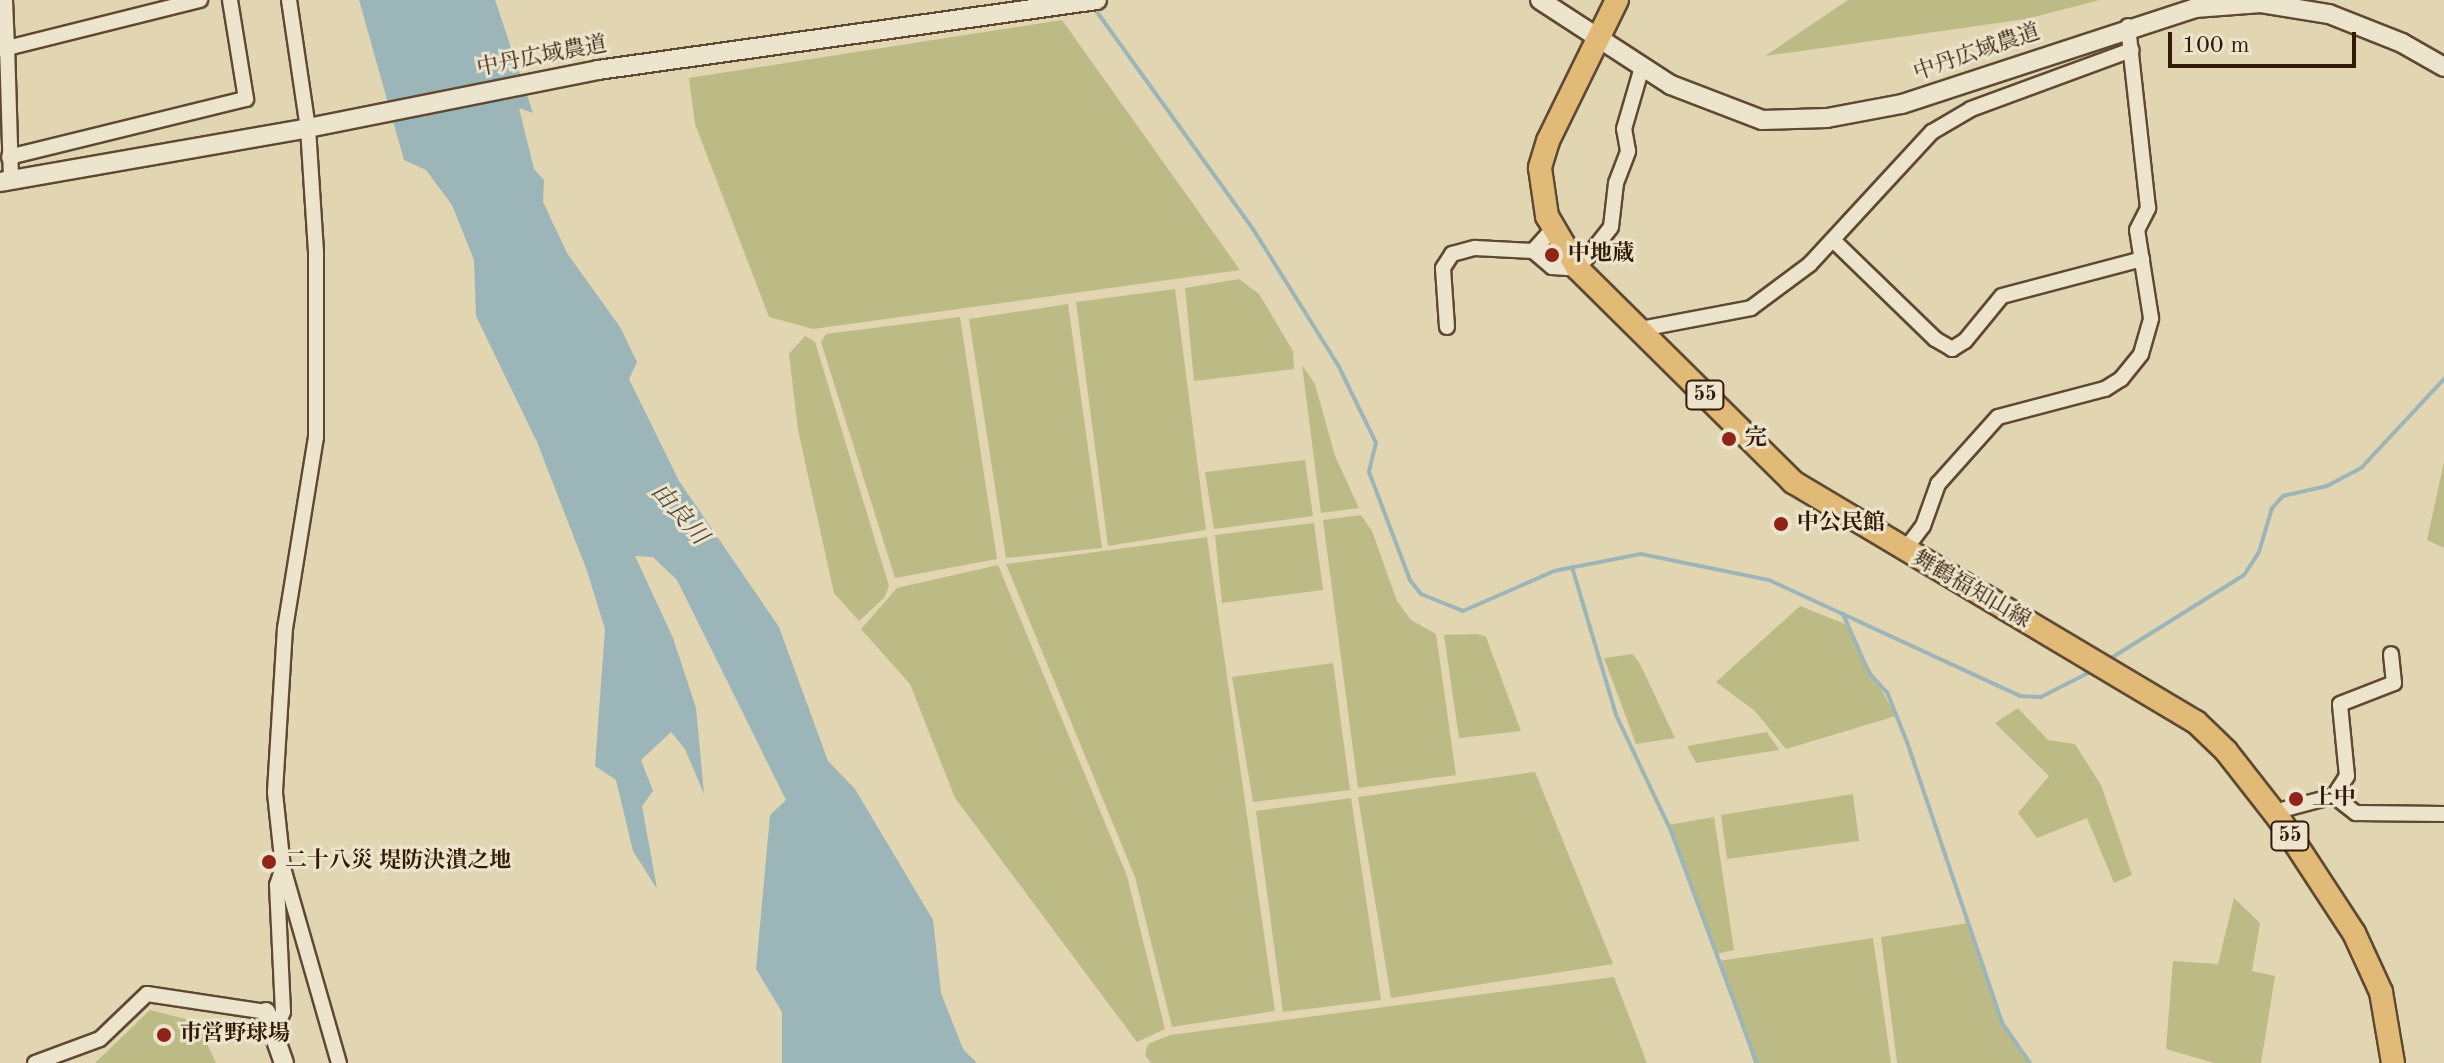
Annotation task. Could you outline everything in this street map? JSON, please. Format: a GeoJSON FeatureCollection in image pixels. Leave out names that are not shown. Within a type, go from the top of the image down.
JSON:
{"type":"FeatureCollection","features":[{"type":"Feature","properties":{"kind":"main road","name":"舞鶴福知山線"},"geometry":{"type":"LineString","coordinates":[[1617,0],[1548,141],[1540,168],[1541,194],[1553,229],[1578,269],[1793,482],[1904,551],[2196,722],[2274,812],[2370,964],[2381,992],[2393,1063]]}},
{"type":"Feature","properties":{"kind":"street"},"geometry":{"type":"LineString","coordinates":[[5,0],[3,48],[9,157],[5,180]]}},
{"type":"Feature","properties":{"kind":"street"},"geometry":{"type":"LineString","coordinates":[[3,48],[200,0]]}},
{"type":"Feature","properties":{"kind":"street"},"geometry":{"type":"LineString","coordinates":[[9,157],[246,99],[230,0]]}},
{"type":"Feature","properties":{"kind":"street"},"geometry":{"type":"LineString","coordinates":[[289,0],[308,128],[316,252],[316,437],[276,706],[275,793],[283,868],[339,1063]]}},
{"type":"Feature","properties":{"kind":"street","name":"中丹広域農道"},"geometry":{"type":"LineString","coordinates":[[5,180],[308,128],[598,70],[1097,0]]}},
{"type":"Feature","properties":{"kind":"street","name":"中丹広域農道"},"geometry":{"type":"LineString","coordinates":[[1540,0],[1642,67],[1718,107],[1762,120],[1827,118],[1902,104],[2128,26],[2195,8],[2295,6],[2364,25],[2444,67]]}},
{"type":"Feature","properties":{"kind":"street"},"geometry":{"type":"LineString","coordinates":[[1904,551],[1923,526],[1938,484],[1998,417],[2105,389],[2121,379],[2141,354],[2151,318],[2137,230],[2148,208],[2128,26]]}},
{"type":"Feature","properties":{"kind":"street"},"geometry":{"type":"LineString","coordinates":[[1641,329],[1751,308],[1834,241],[1932,132],[1971,109],[2131,50]]}},
{"type":"Feature","properties":{"kind":"street"},"geometry":{"type":"LineString","coordinates":[[1447,327],[1443,268],[1452,254],[1475,248],[1533,251],[1552,267],[1578,269],[1611,227],[1616,183],[1628,151],[1624,129],[1642,67]]}},
{"type":"Feature","properties":{"kind":"street"},"geometry":{"type":"LineString","coordinates":[[1533,251],[1553,229]]}},
{"type":"Feature","properties":{"kind":"street"},"geometry":{"type":"LineString","coordinates":[[1834,241],[1935,339],[1952,349],[1965,341],[2002,296],[2142,259]]}},
{"type":"Feature","properties":{"kind":"street"},"geometry":{"type":"LineString","coordinates":[[2274,812],[2334,796],[2347,776],[2340,704],[2394,683],[2391,654]]}},
{"type":"Feature","properties":{"kind":"street"},"geometry":{"type":"LineString","coordinates":[[2334,796],[2356,813],[2444,814]]}},
{"type":"Feature","properties":{"kind":"street"},"geometry":{"type":"LineString","coordinates":[[274,1033],[283,1012],[277,885],[283,868]]}},
{"type":"Feature","properties":{"kind":"street"},"geometry":{"type":"LineString","coordinates":[[35,1063],[100,1039],[147,994],[266,1012],[284,1063]]}},
{"type":"Feature","properties":{"kind":"shaded area"},"geometry":{"type":"Polygon","coordinates":[[[1848,0],[2100,0],[2026,19],[1765,56],[1848,0]]]}},
{"type":"Feature","properties":{"kind":"shaded area"},"geometry":{"type":"Polygon","coordinates":[[[1062,20],[1240,270],[813,329],[769,317],[695,124],[689,78],[1062,20]]]}},
{"type":"Feature","properties":{"kind":"shaded area"},"geometry":{"type":"Polygon","coordinates":[[[1239,279],[1259,294],[1293,351],[1294,369],[1194,381],[1185,288],[1239,279]]]}},
{"type":"Feature","properties":{"kind":"shaded area"},"geometry":{"type":"Polygon","coordinates":[[[1175,289],[1206,530],[1108,546],[1076,302],[1175,289]]]}},
{"type":"Feature","properties":{"kind":"shaded area"},"geometry":{"type":"Polygon","coordinates":[[[1068,304],[1102,548],[1006,558],[969,319],[1068,304]]]}},
{"type":"Feature","properties":{"kind":"shaded area"},"geometry":{"type":"Polygon","coordinates":[[[960,317],[997,559],[895,578],[821,342],[826,334],[960,317]]]}},
{"type":"Feature","properties":{"kind":"shaded area"},"geometry":{"type":"Polygon","coordinates":[[[805,336],[815,342],[889,586],[884,598],[859,621],[834,593],[798,430],[789,354],[805,336]]]}},
{"type":"Feature","properties":{"kind":"shaded area"},"geometry":{"type":"Polygon","coordinates":[[[1302,365],[1315,384],[1335,456],[1359,508],[1321,513],[1302,365]]]}},
{"type":"Feature","properties":{"kind":"shaded area"},"geometry":{"type":"Polygon","coordinates":[[[1305,460],[1313,516],[1214,529],[1205,472],[1305,460]]]}},
{"type":"Feature","properties":{"kind":"shaded area"},"geometry":{"type":"Polygon","coordinates":[[[2444,462],[2444,548],[2427,540],[2444,462]]]}},
{"type":"Feature","properties":{"kind":"shaded area"},"geometry":{"type":"Polygon","coordinates":[[[1361,515],[1372,531],[1397,601],[1411,620],[1436,634],[1456,775],[1358,788],[1323,520],[1361,515]]]}},
{"type":"Feature","properties":{"kind":"shaded area"},"geometry":{"type":"Polygon","coordinates":[[[1314,523],[1323,590],[1222,603],[1215,535],[1314,523]]]}},
{"type":"Feature","properties":{"kind":"shaded area"},"geometry":{"type":"Polygon","coordinates":[[[1207,537],[1275,1011],[1172,1027],[1135,877],[1006,564],[1207,537]]]}},
{"type":"Feature","properties":{"kind":"shaded area"},"geometry":{"type":"Polygon","coordinates":[[[998,565],[1127,876],[1165,1029],[1137,1042],[955,798],[910,684],[861,629],[897,588],[998,565]]]}},
{"type":"Feature","properties":{"kind":"shaded area"},"geometry":{"type":"Polygon","coordinates":[[[1800,606],[1845,624],[1896,716],[1786,749],[1755,711],[1716,682],[1800,606]]]}},
{"type":"Feature","properties":{"kind":"shaded area"},"geometry":{"type":"Polygon","coordinates":[[[1477,634],[1486,637],[1521,731],[1459,738],[1444,635],[1477,634]]]}},
{"type":"Feature","properties":{"kind":"shaded area"},"geometry":{"type":"Polygon","coordinates":[[[1633,654],[1675,738],[1636,744],[1604,658],[1633,654]]]}},
{"type":"Feature","properties":{"kind":"shaded area"},"geometry":{"type":"Polygon","coordinates":[[[1333,663],[1350,790],[1253,802],[1232,677],[1333,663]]]}},
{"type":"Feature","properties":{"kind":"shaded area"},"geometry":{"type":"Polygon","coordinates":[[[2018,708],[2048,740],[2075,744],[2101,785],[2132,875],[2114,883],[2087,818],[2037,838],[2018,813],[2049,776],[1995,723],[2018,708]]]}},
{"type":"Feature","properties":{"kind":"shaded area"},"geometry":{"type":"Polygon","coordinates":[[[1767,732],[1779,750],[1696,763],[1687,746],[1767,732]]]}},
{"type":"Feature","properties":{"kind":"shaded area"},"geometry":{"type":"Polygon","coordinates":[[[1535,772],[1613,964],[1391,998],[1358,797],[1535,772]]]}},
{"type":"Feature","properties":{"kind":"shaded area"},"geometry":{"type":"Polygon","coordinates":[[[1853,794],[1859,841],[1727,859],[1721,815],[1853,794]]]}},
{"type":"Feature","properties":{"kind":"shaded area"},"geometry":{"type":"Polygon","coordinates":[[[1351,798],[1381,1000],[1283,1012],[1256,811],[1351,798]]]}},
{"type":"Feature","properties":{"kind":"shaded area"},"geometry":{"type":"Polygon","coordinates":[[[1714,817],[1734,950],[1716,954],[1668,825],[1714,817]]]}},
{"type":"Feature","properties":{"kind":"shaded area"},"geometry":{"type":"Polygon","coordinates":[[[2234,898],[2260,923],[2252,971],[2275,976],[2261,1063],[2214,1063],[2166,1049],[2173,961],[2218,964],[2234,898]]]}},
{"type":"Feature","properties":{"kind":"shaded area"},"geometry":{"type":"Polygon","coordinates":[[[1968,923],[2001,1024],[2029,1063],[1897,1063],[1881,937],[1968,923]]]}},
{"type":"Feature","properties":{"kind":"shaded area"},"geometry":{"type":"Polygon","coordinates":[[[1873,938],[1891,1063],[1754,1063],[1719,961],[1873,938]]]}},
{"type":"Feature","properties":{"kind":"shaded area"},"geometry":{"type":"Polygon","coordinates":[[[1614,977],[1647,1063],[1151,1063],[1145,1055],[1148,1044],[1170,1035],[1614,977]]]}},
{"type":"Feature","properties":{"kind":"shaded area","name":"市営野球場"},"geometry":{"type":"Polygon","coordinates":[[[150,1010],[197,1022],[216,1063],[95,1063],[150,1010]]]}},
{"type":"Feature","properties":{"kind":"water","name":"由良川"},"geometry":{"type":"Polygon","coordinates":[[[359,0],[495,0],[533,113],[519,108],[534,169],[544,180],[543,202],[567,253],[620,327],[637,362],[629,379],[679,481],[779,627],[828,761],[855,789],[933,920],[941,993],[963,1049],[977,1063],[782,1063],[782,1012],[756,969],[770,815],[786,800],[677,580],[653,557],[635,556],[673,638],[696,708],[704,794],[685,749],[671,732],[641,760],[653,791],[642,806],[657,889],[633,851],[616,780],[595,766],[605,629],[587,571],[537,442],[476,316],[474,260],[452,205],[426,170],[404,160],[359,0]]]}},
{"type":"Feature","properties":{"kind":"waterway"},"geometry":{"type":"LineString","coordinates":[[1092,5],[1253,229],[1338,365],[1376,443],[1369,472],[1410,580],[1421,594],[1463,611],[1554,571],[1641,554],[1769,580],[2020,696],[2041,697],[2094,670]]}},
{"type":"Feature","properties":{"kind":"waterway"},"geometry":{"type":"LineString","coordinates":[[2108,660],[2244,575],[2259,552],[2272,508],[2283,496],[2327,486],[2362,467],[2444,379]]}},
{"type":"Feature","properties":{"kind":"waterway"},"geometry":{"type":"LineString","coordinates":[[1572,567],[1616,715],[1671,831],[1757,1063]]}},
{"type":"Feature","properties":{"kind":"waterway"},"geometry":{"type":"LineString","coordinates":[[1843,614],[1869,673],[1887,692],[1907,742],[2002,1023],[2030,1063]]}},
{"type":"Feature","properties":{"kind":"place","name":"中地蔵"},"geometry":{"type":"Point","coordinates":[1552,255]}},
{"type":"Feature","properties":{"kind":"place","name":"完"},"geometry":{"type":"Point","coordinates":[1729,439]}},
{"type":"Feature","properties":{"kind":"place","name":"中公民館"},"geometry":{"type":"Point","coordinates":[1781,524]}},
{"type":"Feature","properties":{"kind":"place","name":"上中"},"geometry":{"type":"Point","coordinates":[2296,799]}},
{"type":"Feature","properties":{"kind":"place","name":"二十八災 堤防決潰之地"},"geometry":{"type":"Point","coordinates":[269,862]}},
{"type":"Feature","properties":{"kind":"place","name":"市営野球場"},"geometry":{"type":"Point","coordinates":[164,1035]}}]}
